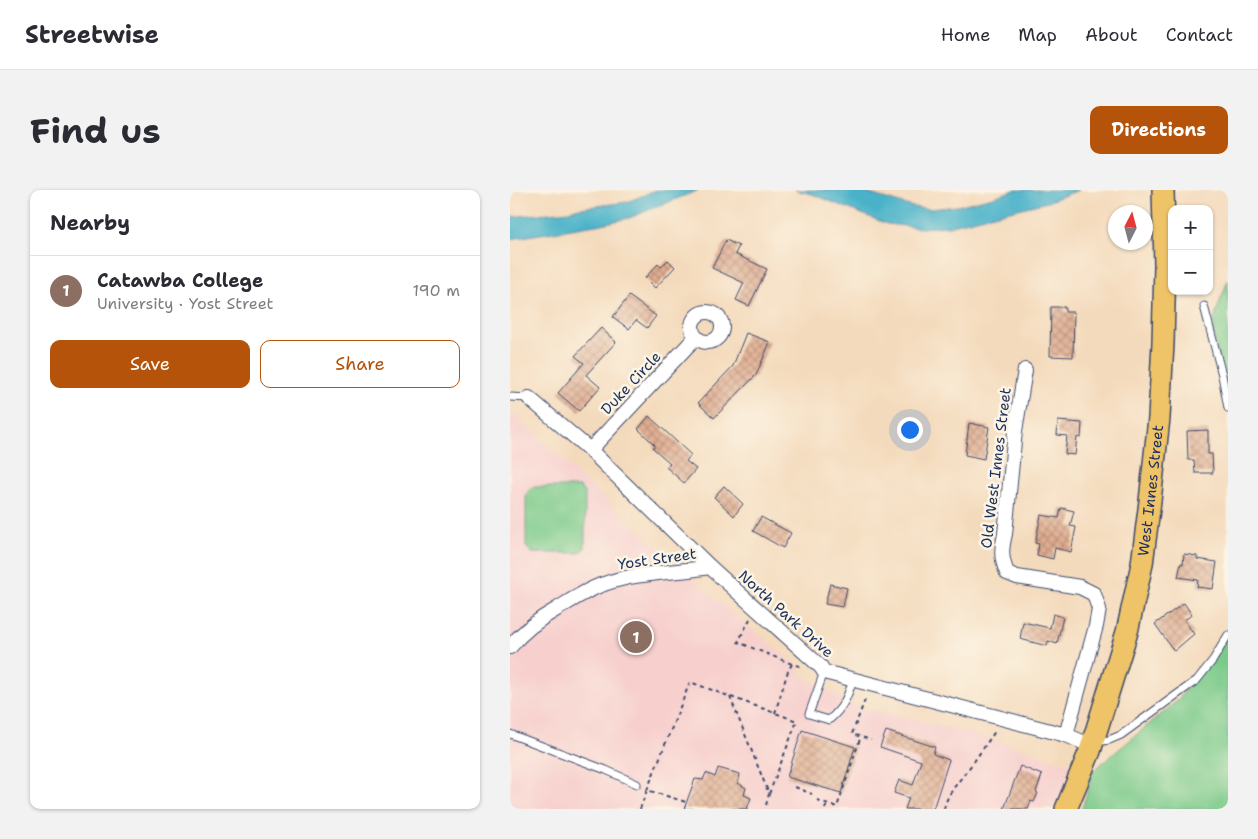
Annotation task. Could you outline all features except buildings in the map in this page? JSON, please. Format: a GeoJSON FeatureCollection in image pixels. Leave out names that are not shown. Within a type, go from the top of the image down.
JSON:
{"type":"FeatureCollection","features":[{"type":"Feature","properties":{"kind":"main road","name":"West Innes Street"},"geometry":{"type":"LineString","coordinates":[[1066,809],[1092,744],[1127,632],[1142,564],[1150,501],[1164,343],[1166,265],[1164,192]]}},
{"type":"Feature","properties":{"kind":"main road","name":"West Innes Street"},"geometry":{"type":"LineString","coordinates":[[1077,809],[1078,781]]}},
{"type":"Feature","properties":{"kind":"street","name":"Duke Circle"},"geometry":{"type":"LineString","coordinates":[[590,450],[696,337]]}},
{"type":"Feature","properties":{"kind":"street","name":"Old West Innes Street"},"geometry":{"type":"LineString","coordinates":[[1025,370],[1016,431],[1002,560],[1007,573],[1016,577],[1080,587],[1094,594],[1099,609],[1066,735]]}},
{"type":"Feature","properties":{"kind":"street","name":"North Park Drive"},"geometry":{"type":"LineString","coordinates":[[530,398],[590,450],[710,568],[821,667],[824,672],[1066,735],[1092,744]]}},
{"type":"Feature","properties":{"kind":"street","name":"Yost Street"},"geometry":{"type":"LineString","coordinates":[[510,647],[517,638],[538,620],[604,584],[633,576],[710,568]]}},
{"type":"Feature","properties":{"kind":"lane"},"geometry":{"type":"LineString","coordinates":[[1204,306],[1222,375],[1228,408]]}},
{"type":"Feature","properties":{"kind":"lane"},"geometry":{"type":"LineString","coordinates":[[510,397],[530,398]]}},
{"type":"Feature","properties":{"kind":"lane"},"geometry":{"type":"LineString","coordinates":[[1092,744],[1121,735],[1197,680],[1213,660],[1228,635]]}},
{"type":"Feature","properties":{"kind":"lane"},"geometry":{"type":"LineString","coordinates":[[824,672],[809,714],[829,720],[838,712],[848,696],[853,680]]}},
{"type":"Feature","properties":{"kind":"lane"},"geometry":{"type":"LineString","coordinates":[[510,734],[638,784]]}},
{"type":"Feature","properties":{"kind":"path"},"geometry":{"type":"LineString","coordinates":[[752,614],[738,642],[804,668]]}},
{"type":"Feature","properties":{"kind":"path"},"geometry":{"type":"LineString","coordinates":[[775,713],[792,664]]}},
{"type":"Feature","properties":{"kind":"path"},"geometry":{"type":"LineString","coordinates":[[640,809],[690,682],[797,722],[765,809]]}},
{"type":"Feature","properties":{"kind":"path"},"geometry":{"type":"LineString","coordinates":[[730,697],[769,794]]}},
{"type":"Feature","properties":{"kind":"path"},"geometry":{"type":"LineString","coordinates":[[865,700],[852,734],[871,740]]}},
{"type":"Feature","properties":{"kind":"path"},"geometry":{"type":"LineString","coordinates":[[944,809],[945,803],[954,787],[996,730]]}},
{"type":"Feature","properties":{"kind":"path"},"geometry":{"type":"LineString","coordinates":[[817,800],[838,808],[861,736]]}},
{"type":"Feature","properties":{"kind":"path"},"geometry":{"type":"LineString","coordinates":[[795,787],[812,794]]}},
{"type":"Feature","properties":{"kind":"path"},"geometry":{"type":"LineString","coordinates":[[647,790],[686,802]]}},
{"type":"Feature","properties":{"kind":"path"},"geometry":{"type":"LineString","coordinates":[[825,809],[827,804]]}},
{"type":"Feature","properties":{"kind":"shaded area"},"geometry":{"type":"Polygon","coordinates":[[[510,411],[722,605],[800,668],[798,674],[859,707],[968,732],[1084,769],[1061,809],[510,809],[510,411]]]}},
{"type":"Feature","properties":{"kind":"green space"},"geometry":{"type":"Polygon","coordinates":[[[1228,280],[1228,406],[1212,326],[1228,280]]]}},
{"type":"Feature","properties":{"kind":"green space"},"geometry":{"type":"Polygon","coordinates":[[[532,487],[580,487],[585,494],[585,548],[579,553],[532,553],[526,547],[526,494],[532,487]]]}},
{"type":"Feature","properties":{"kind":"green space"},"geometry":{"type":"Polygon","coordinates":[[[1228,630],[1228,809],[1082,809],[1093,771],[1178,700],[1228,630]]]}},
{"type":"Feature","properties":{"kind":"water"},"geometry":{"type":"Polygon","coordinates":[[[656,190],[699,190],[629,218],[510,239],[510,217],[569,211],[627,202],[656,190]]]}},
{"type":"Feature","properties":{"kind":"water"},"geometry":{"type":"Polygon","coordinates":[[[795,190],[857,190],[913,207],[930,209],[957,206],[1015,190],[1079,190],[1047,202],[948,226],[922,228],[887,224],[812,194],[795,190]]]}},
{"type":"Feature","properties":{"kind":"place","name":"Catawba College"},"geometry":{"type":"Point","coordinates":[636,637]}}]}
